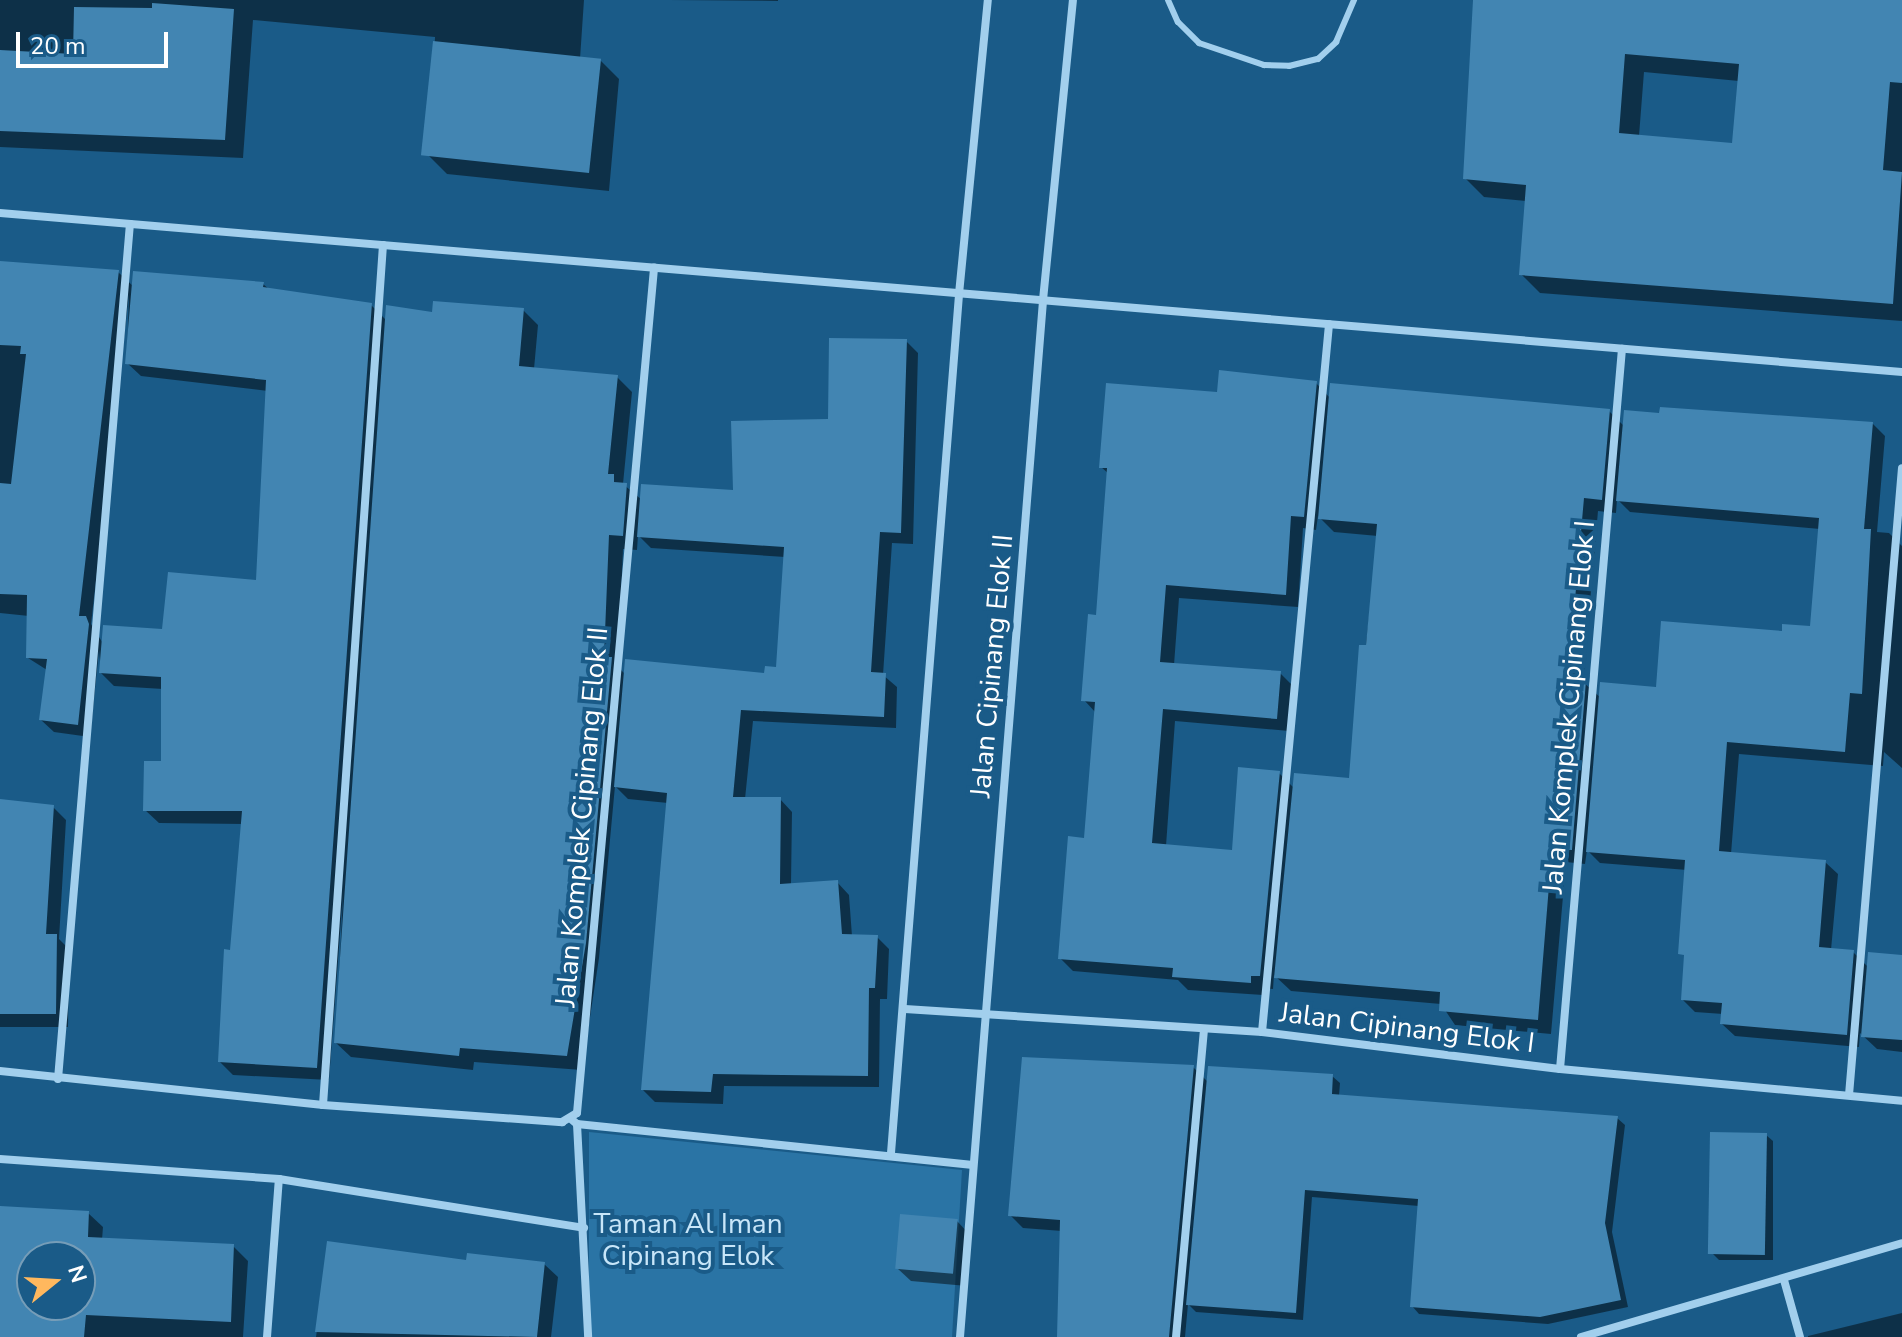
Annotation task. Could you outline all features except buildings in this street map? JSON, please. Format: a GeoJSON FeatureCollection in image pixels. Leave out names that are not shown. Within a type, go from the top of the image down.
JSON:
{"type":"FeatureCollection","features":[{"type":"Feature","properties":{"kind":"street"},"geometry":{"type":"LineString","coordinates":[[891,1153],[905,1009],[959,294],[988,0]]}},
{"type":"Feature","properties":{"kind":"street","name":"Jalan Cipinang Elok II"},"geometry":{"type":"LineString","coordinates":[[960,1337],[1043,300],[1073,0]]}},
{"type":"Feature","properties":{"kind":"street"},"geometry":{"type":"LineString","coordinates":[[0,213],[1902,372]]}},
{"type":"Feature","properties":{"kind":"street"},"geometry":{"type":"LineString","coordinates":[[58,1079],[130,224]]}},
{"type":"Feature","properties":{"kind":"street"},"geometry":{"type":"LineString","coordinates":[[323,1105],[383,245]]}},
{"type":"Feature","properties":{"kind":"street","name":"Jalan Komplek Cipinang Elok II"},"geometry":{"type":"LineString","coordinates":[[588,1337],[584,1228],[574,1122],[654,268]]}},
{"type":"Feature","properties":{"kind":"street"},"geometry":{"type":"LineString","coordinates":[[1262,1032],[1329,324]]}},
{"type":"Feature","properties":{"kind":"street","name":"Jalan Komplek Cipinang Elok I"},"geometry":{"type":"LineString","coordinates":[[1560,1069],[1622,349]]}},
{"type":"Feature","properties":{"kind":"street"},"geometry":{"type":"LineString","coordinates":[[1849,1095],[1902,468]]}},
{"type":"Feature","properties":{"kind":"street","name":"Jalan Cipinang Elok I"},"geometry":{"type":"LineString","coordinates":[[905,1009],[1262,1032],[1560,1069],[1902,1101]]}},
{"type":"Feature","properties":{"kind":"street"},"geometry":{"type":"LineString","coordinates":[[1176,1337],[1204,1029]]}},
{"type":"Feature","properties":{"kind":"street"},"geometry":{"type":"LineString","coordinates":[[0,1071],[323,1105],[574,1122],[891,1153],[973,1165]]}},
{"type":"Feature","properties":{"kind":"street"},"geometry":{"type":"LineString","coordinates":[[0,1159],[279,1179],[584,1228]]}},
{"type":"Feature","properties":{"kind":"street"},"geometry":{"type":"LineString","coordinates":[[267,1337],[279,1179]]}},
{"type":"Feature","properties":{"kind":"street"},"geometry":{"type":"LineString","coordinates":[[1581,1337],[1902,1243]]}},
{"type":"Feature","properties":{"kind":"street"},"geometry":{"type":"LineString","coordinates":[[1784,1280],[1800,1337]]}},
{"type":"Feature","properties":{"kind":"lane"},"geometry":{"type":"LineString","coordinates":[[1168,0],[1178,22],[1199,43],[1264,65],[1289,66],[1318,59],[1336,42],[1354,0]]}},
{"type":"Feature","properties":{"kind":"green space","name":"Taman Al Iman Cipinang Elok"},"geometry":{"type":"Polygon","coordinates":[[[589,1132],[962,1170],[952,1337],[589,1337],[589,1132]]]}}]}
